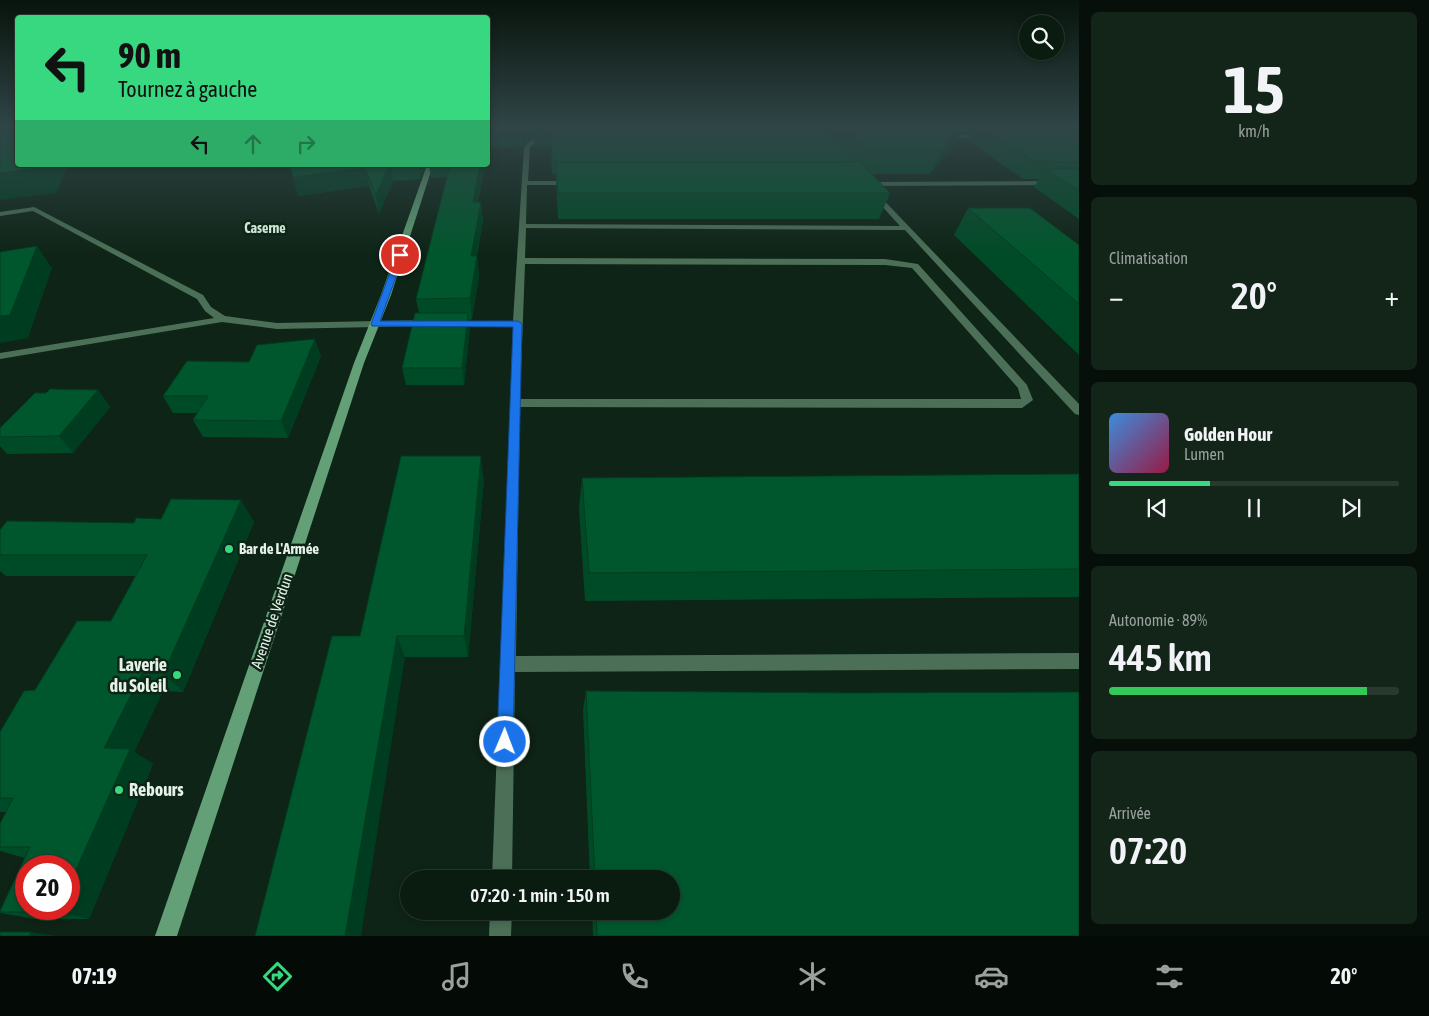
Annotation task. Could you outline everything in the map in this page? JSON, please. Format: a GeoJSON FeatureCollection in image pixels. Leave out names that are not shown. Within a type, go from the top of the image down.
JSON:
{"type":"FeatureCollection","features":[{"type":"Feature","properties":{"kind":"main road","name":"Avenue de Verdun"},"geometry":{"type":"LineString","coordinates":[[166,936],[356,372],[375,324],[428,170]]}},
{"type":"Feature","properties":{"kind":"lane"},"geometry":{"type":"LineString","coordinates":[[502,870],[514,402],[525,170]]}},
{"type":"Feature","properties":{"kind":"lane"},"geometry":{"type":"LineString","coordinates":[[1079,183],[860,182],[907,228],[1079,411]]}},
{"type":"Feature","properties":{"kind":"lane"},"geometry":{"type":"LineString","coordinates":[[524,183],[582,183]]}},
{"type":"Feature","properties":{"kind":"lane"},"geometry":{"type":"LineString","coordinates":[[0,214],[34,209],[200,297],[208,309],[222,318]]}},
{"type":"Feature","properties":{"kind":"lane"},"geometry":{"type":"LineString","coordinates":[[522,226],[907,228]]}},
{"type":"Feature","properties":{"kind":"lane"},"geometry":{"type":"LineString","coordinates":[[514,402],[1022,404],[1027,400],[1023,387],[915,266],[885,262],[521,261]]}},
{"type":"Feature","properties":{"kind":"lane"},"geometry":{"type":"LineString","coordinates":[[0,356],[222,318],[277,326],[518,324]]}},
{"type":"Feature","properties":{"kind":"lane"},"geometry":{"type":"LineString","coordinates":[[507,664],[1079,661]]}},
{"type":"Feature","properties":{"kind":"lane"},"geometry":{"type":"LineString","coordinates":[[500,936],[501,920]]}},
{"type":"Feature","properties":{"kind":"building"},"geometry":{"type":"Polygon","coordinates":[[[0,170],[27,170],[0,173],[0,170]]]}},
{"type":"Feature","properties":{"kind":"building"},"geometry":{"type":"Polygon","coordinates":[[[291,170],[352,170],[293,177],[291,170]]]}},
{"type":"Feature","properties":{"kind":"building"},"geometry":{"type":"Polygon","coordinates":[[[366,170],[387,170],[376,195],[366,170]]]}},
{"type":"Feature","properties":{"kind":"building"},"geometry":{"type":"Polygon","coordinates":[[[449,170],[479,170],[473,202],[481,202],[471,256],[477,256],[470,298],[416,299],[449,170]]]}},
{"type":"Feature","properties":{"kind":"building"},"geometry":{"type":"Polygon","coordinates":[[[556,170],[867,170],[890,193],[558,193],[556,170]]]}},
{"type":"Feature","properties":{"kind":"building"},"geometry":{"type":"Polygon","coordinates":[[[1046,170],[1079,170],[1079,191],[1046,170]]]}},
{"type":"Feature","properties":{"kind":"building"},"geometry":{"type":"Polygon","coordinates":[[[968,208],[1030,208],[1079,245],[1079,304],[968,208]]]}},
{"type":"Feature","properties":{"kind":"building"},"geometry":{"type":"Polygon","coordinates":[[[37,246],[10,315],[0,316],[0,252],[37,246]]]}},
{"type":"Feature","properties":{"kind":"building"},"geometry":{"type":"Polygon","coordinates":[[[415,313],[468,313],[462,368],[402,368],[415,313]]]}},
{"type":"Feature","properties":{"kind":"building"},"geometry":{"type":"Polygon","coordinates":[[[315,339],[281,421],[193,420],[208,396],[163,396],[187,361],[249,362],[257,345],[315,339]]]}},
{"type":"Feature","properties":{"kind":"building"},"geometry":{"type":"Polygon","coordinates":[[[50,389],[98,390],[59,436],[0,437],[0,428],[35,393],[46,393],[50,389]]]}},
{"type":"Feature","properties":{"kind":"building"},"geometry":{"type":"Polygon","coordinates":[[[401,456],[481,456],[464,636],[397,636],[345,936],[255,936],[332,636],[360,636],[401,456]]]}},
{"type":"Feature","properties":{"kind":"building"},"geometry":{"type":"Polygon","coordinates":[[[1079,474],[1079,569],[589,573],[582,478],[1079,474]]]}},
{"type":"Feature","properties":{"kind":"building"},"geometry":{"type":"Polygon","coordinates":[[[171,499],[241,500],[163,674],[142,673],[104,748],[130,749],[80,860],[80,855],[26,855],[30,847],[0,847],[0,824],[13,798],[0,798],[0,732],[24,691],[35,690],[77,621],[111,621],[147,555],[0,555],[0,530],[7,521],[134,523],[136,518],[161,519],[171,499]]]}},
{"type":"Feature","properties":{"kind":"building"},"geometry":{"type":"Polygon","coordinates":[[[586,691],[1079,692],[1079,936],[597,936],[596,920],[680,920],[680,870],[595,870],[586,691]]]}},
{"type":"Feature","properties":{"kind":"building"},"geometry":{"type":"Polygon","coordinates":[[[15,879],[15,912],[0,911],[15,879]]]}},
{"type":"Feature","properties":{"kind":"building"},"geometry":{"type":"Polygon","coordinates":[[[0,932],[31,932],[29,936],[0,936],[0,932]]]}},
{"type":"Feature","properties":{"kind":"place","name":"Bar de L'Armée"},"geometry":{"type":"Point","coordinates":[229,549]}},
{"type":"Feature","properties":{"kind":"place","name":"Laverie du Soleil"},"geometry":{"type":"Point","coordinates":[177,675]}},
{"type":"Feature","properties":{"kind":"place","name":"Rebours"},"geometry":{"type":"Point","coordinates":[119,790]}},
{"type":"Feature","properties":{"kind":"district","name":"Caserne"},"geometry":{"type":"Point","coordinates":[265,228]}},
{"type":"Feature","properties":{"kind":"route"},"geometry":{"type":"LineString","coordinates":[[400,255],[375,324],[518,324],[514,402],[505,742]]}}]}
